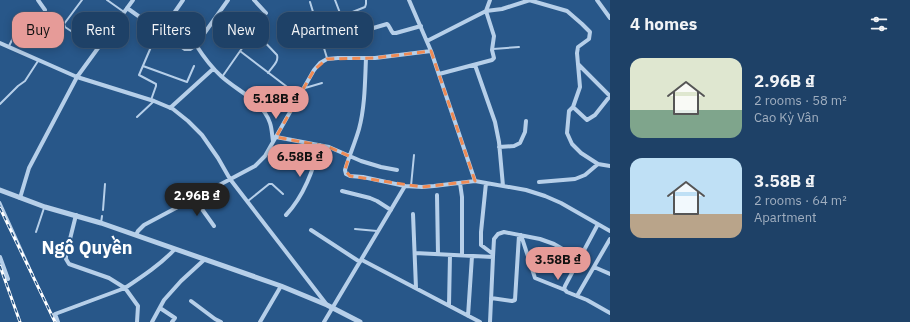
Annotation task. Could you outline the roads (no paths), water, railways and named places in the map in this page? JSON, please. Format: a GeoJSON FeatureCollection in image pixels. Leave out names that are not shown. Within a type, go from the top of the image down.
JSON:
{"type":"FeatureCollection","features":[{"type":"Feature","properties":{"kind":"street"},"geometry":{"type":"LineString","coordinates":[[38,0],[45,10]]}},
{"type":"Feature","properties":{"kind":"street"},"geometry":{"type":"LineString","coordinates":[[20,198],[29,168],[77,77],[133,0]]}},
{"type":"Feature","properties":{"kind":"street"},"geometry":{"type":"LineString","coordinates":[[175,12],[183,0]]}},
{"type":"Feature","properties":{"kind":"street"},"geometry":{"type":"LineString","coordinates":[[205,32],[228,0]]}},
{"type":"Feature","properties":{"kind":"street"},"geometry":{"type":"LineString","coordinates":[[254,0],[265,12]]}},
{"type":"Feature","properties":{"kind":"street"},"geometry":{"type":"LineString","coordinates":[[409,0],[431,50],[475,181]]}},
{"type":"Feature","properties":{"kind":"street"},"geometry":{"type":"LineString","coordinates":[[439,74],[475,65],[494,58],[492,50],[494,36],[486,11],[490,0]]}},
{"type":"Feature","properties":{"kind":"street"},"geometry":{"type":"LineString","coordinates":[[427,41],[486,11],[502,10],[529,0],[567,10],[590,32],[589,39],[578,47],[577,53],[580,87],[573,107],[569,111],[567,133],[572,144],[581,153],[598,164],[610,166]]}},
{"type":"Feature","properties":{"kind":"street"},"geometry":{"type":"LineString","coordinates":[[597,0],[610,18]]}},
{"type":"Feature","properties":{"kind":"street"},"geometry":{"type":"LineString","coordinates":[[126,10],[137,17]]}},
{"type":"Feature","properties":{"kind":"street"},"geometry":{"type":"LineString","coordinates":[[373,28],[386,24],[394,33],[396,33],[421,26]]}},
{"type":"Feature","properties":{"kind":"street"},"geometry":{"type":"LineString","coordinates":[[0,44],[77,77],[153,101],[170,108],[188,121],[202,135],[230,179],[327,305]]}},
{"type":"Feature","properties":{"kind":"street"},"geometry":{"type":"LineString","coordinates":[[198,48],[213,69],[253,101],[268,116],[271,124],[273,142]]}},
{"type":"Feature","properties":{"kind":"street"},"geometry":{"type":"LineString","coordinates":[[136,235],[144,226],[255,166],[265,156],[314,70],[327,59],[391,56],[431,50]]}},
{"type":"Feature","properties":{"kind":"street"},"geometry":{"type":"LineString","coordinates":[[366,58],[361,119],[359,130],[345,170],[346,174],[406,186],[434,186],[475,181],[526,190],[545,196],[610,230]]}},
{"type":"Feature","properties":{"kind":"street"},"geometry":{"type":"LineString","coordinates":[[573,107],[586,120],[595,115],[610,96],[578,64]]}},
{"type":"Feature","properties":{"kind":"street"},"geometry":{"type":"LineString","coordinates":[[475,65],[495,122],[504,186]]}},
{"type":"Feature","properties":{"kind":"street"},"geometry":{"type":"LineString","coordinates":[[170,108],[213,69]]}},
{"type":"Feature","properties":{"kind":"street"},"geometry":{"type":"LineString","coordinates":[[499,147],[514,146],[520,143],[525,132],[526,121]]}},
{"type":"Feature","properties":{"kind":"street"},"geometry":{"type":"LineString","coordinates":[[276,137],[329,147],[371,164],[397,170]]}},
{"type":"Feature","properties":{"kind":"street"},"geometry":{"type":"LineString","coordinates":[[286,215],[293,208],[300,197],[310,175],[320,145]]}},
{"type":"Feature","properties":{"kind":"street"},"geometry":{"type":"LineString","coordinates":[[538,182],[575,179],[585,174],[598,164]]}},
{"type":"Feature","properties":{"kind":"street"},"geometry":{"type":"LineString","coordinates":[[460,183],[462,197],[462,255]]}},
{"type":"Feature","properties":{"kind":"street"},"geometry":{"type":"LineString","coordinates":[[486,183],[481,245],[493,255]]}},
{"type":"Feature","properties":{"kind":"street"},"geometry":{"type":"LineString","coordinates":[[324,322],[406,186]]}},
{"type":"Feature","properties":{"kind":"street"},"geometry":{"type":"LineString","coordinates":[[0,190],[45,207],[101,222],[281,286],[327,305],[360,322]]}},
{"type":"Feature","properties":{"kind":"street"},"geometry":{"type":"LineString","coordinates":[[342,191],[370,198],[391,210]]}},
{"type":"Feature","properties":{"kind":"street"},"geometry":{"type":"LineString","coordinates":[[437,195],[438,254]]}},
{"type":"Feature","properties":{"kind":"street"},"geometry":{"type":"LineString","coordinates":[[194,198],[214,226]]}},
{"type":"Feature","properties":{"kind":"street"},"geometry":{"type":"LineString","coordinates":[[413,214],[416,288]]}},
{"type":"Feature","properties":{"kind":"street"},"geometry":{"type":"LineString","coordinates":[[76,215],[66,259],[69,264],[109,278],[125,288],[138,306],[137,322]]}},
{"type":"Feature","properties":{"kind":"street"},"geometry":{"type":"LineString","coordinates":[[565,290],[565,286],[598,224]]}},
{"type":"Feature","properties":{"kind":"street"},"geometry":{"type":"LineString","coordinates":[[311,230],[361,261],[480,322]]}},
{"type":"Feature","properties":{"kind":"street"},"geometry":{"type":"LineString","coordinates":[[490,322],[494,239],[498,234],[504,232],[540,239],[554,244],[580,258]]}},
{"type":"Feature","properties":{"kind":"street"},"geometry":{"type":"LineString","coordinates":[[520,235],[535,278],[587,300],[610,313]]}},
{"type":"Feature","properties":{"kind":"street"},"geometry":{"type":"LineString","coordinates":[[491,298],[512,301],[515,300],[520,235]]}},
{"type":"Feature","properties":{"kind":"street"},"geometry":{"type":"LineString","coordinates":[[577,296],[610,238]]}},
{"type":"Feature","properties":{"kind":"street"},"geometry":{"type":"LineString","coordinates":[[58,322],[55,314],[125,288],[158,265],[175,249]]}},
{"type":"Feature","properties":{"kind":"street"},"geometry":{"type":"LineString","coordinates":[[415,253],[472,256],[493,255]]}},
{"type":"Feature","properties":{"kind":"street"},"geometry":{"type":"LineString","coordinates":[[448,305],[450,255]]}},
{"type":"Feature","properties":{"kind":"street"},"geometry":{"type":"LineString","coordinates":[[468,316],[472,256]]}},
{"type":"Feature","properties":{"kind":"street"},"geometry":{"type":"LineString","coordinates":[[0,257],[8,279]]}},
{"type":"Feature","properties":{"kind":"street"},"geometry":{"type":"LineString","coordinates":[[152,322],[164,300],[205,260]]}},
{"type":"Feature","properties":{"kind":"street"},"geometry":{"type":"LineString","coordinates":[[594,266],[610,274]]}},
{"type":"Feature","properties":{"kind":"street"},"geometry":{"type":"LineString","coordinates":[[262,321],[281,286]]}},
{"type":"Feature","properties":{"kind":"street"},"geometry":{"type":"LineString","coordinates":[[192,301],[214,320],[221,322]]}},
{"type":"Feature","properties":{"kind":"street"},"geometry":{"type":"LineString","coordinates":[[160,308],[175,318],[172,322]]}},
{"type":"Feature","properties":{"kind":"lane"},"geometry":{"type":"LineString","coordinates":[[73,12],[82,0]]}},
{"type":"Feature","properties":{"kind":"lane"},"geometry":{"type":"LineString","coordinates":[[107,0],[126,10]]}},
{"type":"Feature","properties":{"kind":"lane"},"geometry":{"type":"LineString","coordinates":[[335,0],[340,13],[345,15],[365,7],[366,0]]}},
{"type":"Feature","properties":{"kind":"lane"},"geometry":{"type":"LineString","coordinates":[[310,2],[327,59]]}},
{"type":"Feature","properties":{"kind":"lane"},"geometry":{"type":"LineString","coordinates":[[72,13],[64,24],[65,27],[72,32]]}},
{"type":"Feature","properties":{"kind":"lane"},"geometry":{"type":"LineString","coordinates":[[222,77],[254,33],[257,34],[277,55],[277,61],[268,73]]}},
{"type":"Feature","properties":{"kind":"lane"},"geometry":{"type":"LineString","coordinates":[[9,47],[12,41]]}},
{"type":"Feature","properties":{"kind":"lane"},"geometry":{"type":"LineString","coordinates":[[492,50],[519,47]]}},
{"type":"Feature","properties":{"kind":"lane"},"geometry":{"type":"LineString","coordinates":[[137,117],[153,101],[156,86],[156,84],[139,75],[151,48]]}},
{"type":"Feature","properties":{"kind":"lane"},"geometry":{"type":"LineString","coordinates":[[240,51],[299,96]]}},
{"type":"Feature","properties":{"kind":"lane"},"geometry":{"type":"LineString","coordinates":[[0,104],[25,81],[39,60]]}},
{"type":"Feature","properties":{"kind":"lane"},"geometry":{"type":"LineString","coordinates":[[143,66],[187,82],[194,66]]}},
{"type":"Feature","properties":{"kind":"lane"},"geometry":{"type":"LineString","coordinates":[[304,88],[322,83]]}},
{"type":"Feature","properties":{"kind":"lane"},"geometry":{"type":"LineString","coordinates":[[411,186],[414,155]]}},
{"type":"Feature","properties":{"kind":"lane"},"geometry":{"type":"LineString","coordinates":[[103,210],[105,184]]}},
{"type":"Feature","properties":{"kind":"lane"},"geometry":{"type":"LineString","coordinates":[[247,202],[269,184],[272,184],[283,194]]}},
{"type":"Feature","properties":{"kind":"lane"},"geometry":{"type":"LineString","coordinates":[[0,202],[33,275]]}},
{"type":"Feature","properties":{"kind":"lane"},"geometry":{"type":"LineString","coordinates":[[36,232],[45,207]]}},
{"type":"Feature","properties":{"kind":"lane"},"geometry":{"type":"LineString","coordinates":[[101,222],[102,216]]}},
{"type":"Feature","properties":{"kind":"lane"},"geometry":{"type":"LineString","coordinates":[[355,229],[379,231]]}},
{"type":"Feature","properties":{"kind":"railway"},"geometry":{"type":"LineString","coordinates":[[0,208],[55,322]]}},
{"type":"Feature","properties":{"kind":"railway"},"geometry":{"type":"LineString","coordinates":[[0,266],[20,322]]}},
{"type":"Feature","properties":{"kind":"district","name":"Ngô Quyền"},"geometry":{"type":"Point","coordinates":[87,248]}}]}
